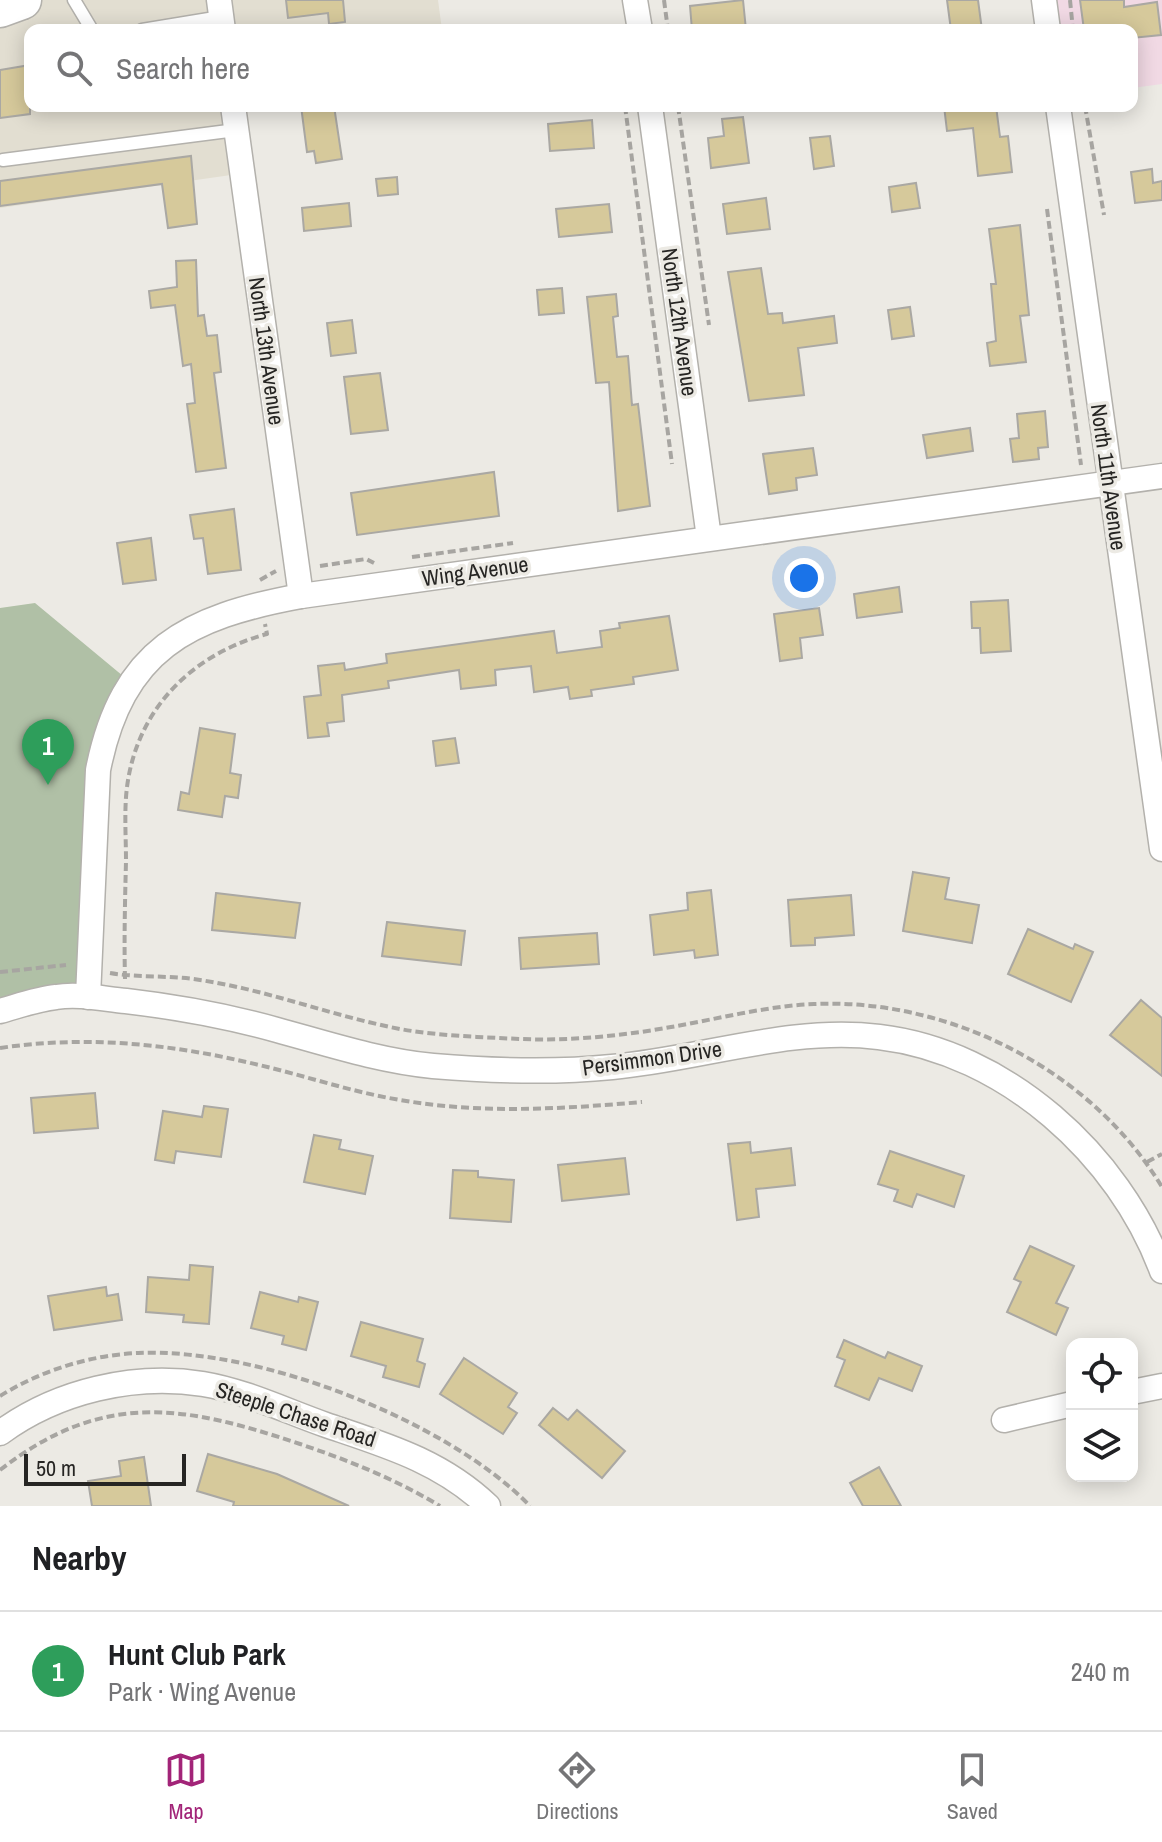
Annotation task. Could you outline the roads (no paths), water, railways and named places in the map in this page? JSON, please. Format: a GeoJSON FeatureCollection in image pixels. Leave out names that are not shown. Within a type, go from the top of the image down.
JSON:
{"type":"FeatureCollection","features":[{"type":"Feature","properties":{"kind":"main road"},"geometry":{"type":"LineString","coordinates":[[0,8],[22,0]]}},
{"type":"Feature","properties":{"kind":"street"},"geometry":{"type":"LineString","coordinates":[[635,0],[639,24]]}},
{"type":"Feature","properties":{"kind":"street"},"geometry":{"type":"LineString","coordinates":[[1044,0],[1047,24]]}},
{"type":"Feature","properties":{"kind":"street","name":"North 12th Avenue"},"geometry":{"type":"LineString","coordinates":[[651,112],[709,538]]}},
{"type":"Feature","properties":{"kind":"street","name":"North 11th Avenue"},"geometry":{"type":"LineString","coordinates":[[1059,112],[1162,849]]}},
{"type":"Feature","properties":{"kind":"street","name":"North 13th Avenue"},"geometry":{"type":"LineString","coordinates":[[235,118],[301,596]]}},
{"type":"Feature","properties":{"kind":"street","name":"Wing Avenue"},"geometry":{"type":"LineString","coordinates":[[88,997],[98,770],[105,735],[119,700],[170,640],[202,623],[261,603],[301,596],[1162,476]]}},
{"type":"Feature","properties":{"kind":"street","name":"Persimmon Drive"},"geometry":{"type":"LineString","coordinates":[[0,1011],[57,996],[181,1007],[359,1053],[429,1065],[514,1071],[614,1067],[796,1037],[879,1037],[948,1055],[1009,1085],[1060,1123],[1114,1178],[1150,1238],[1162,1271]]}},
{"type":"Feature","properties":{"kind":"street","name":"Steeple Chase Road"},"geometry":{"type":"LineString","coordinates":[[0,1433],[51,1404],[96,1388],[147,1382],[204,1384],[398,1448],[442,1469],[488,1506]]}},
{"type":"Feature","properties":{"kind":"street"},"geometry":{"type":"LineString","coordinates":[[1138,1391],[1162,1386]]}},
{"type":"Feature","properties":{"kind":"street"},"geometry":{"type":"LineString","coordinates":[[1004,1420],[1066,1405]]}},
{"type":"Feature","properties":{"kind":"lane"},"geometry":{"type":"LineString","coordinates":[[74,0],[88,24]]}},
{"type":"Feature","properties":{"kind":"lane"},"geometry":{"type":"LineString","coordinates":[[176,24],[221,16]]}},
{"type":"Feature","properties":{"kind":"lane"},"geometry":{"type":"LineString","coordinates":[[3,160],[235,118]]}},
{"type":"Feature","properties":{"kind":"place","name":"Hunt Club Park"},"geometry":{"type":"Point","coordinates":[48,785]}}]}
